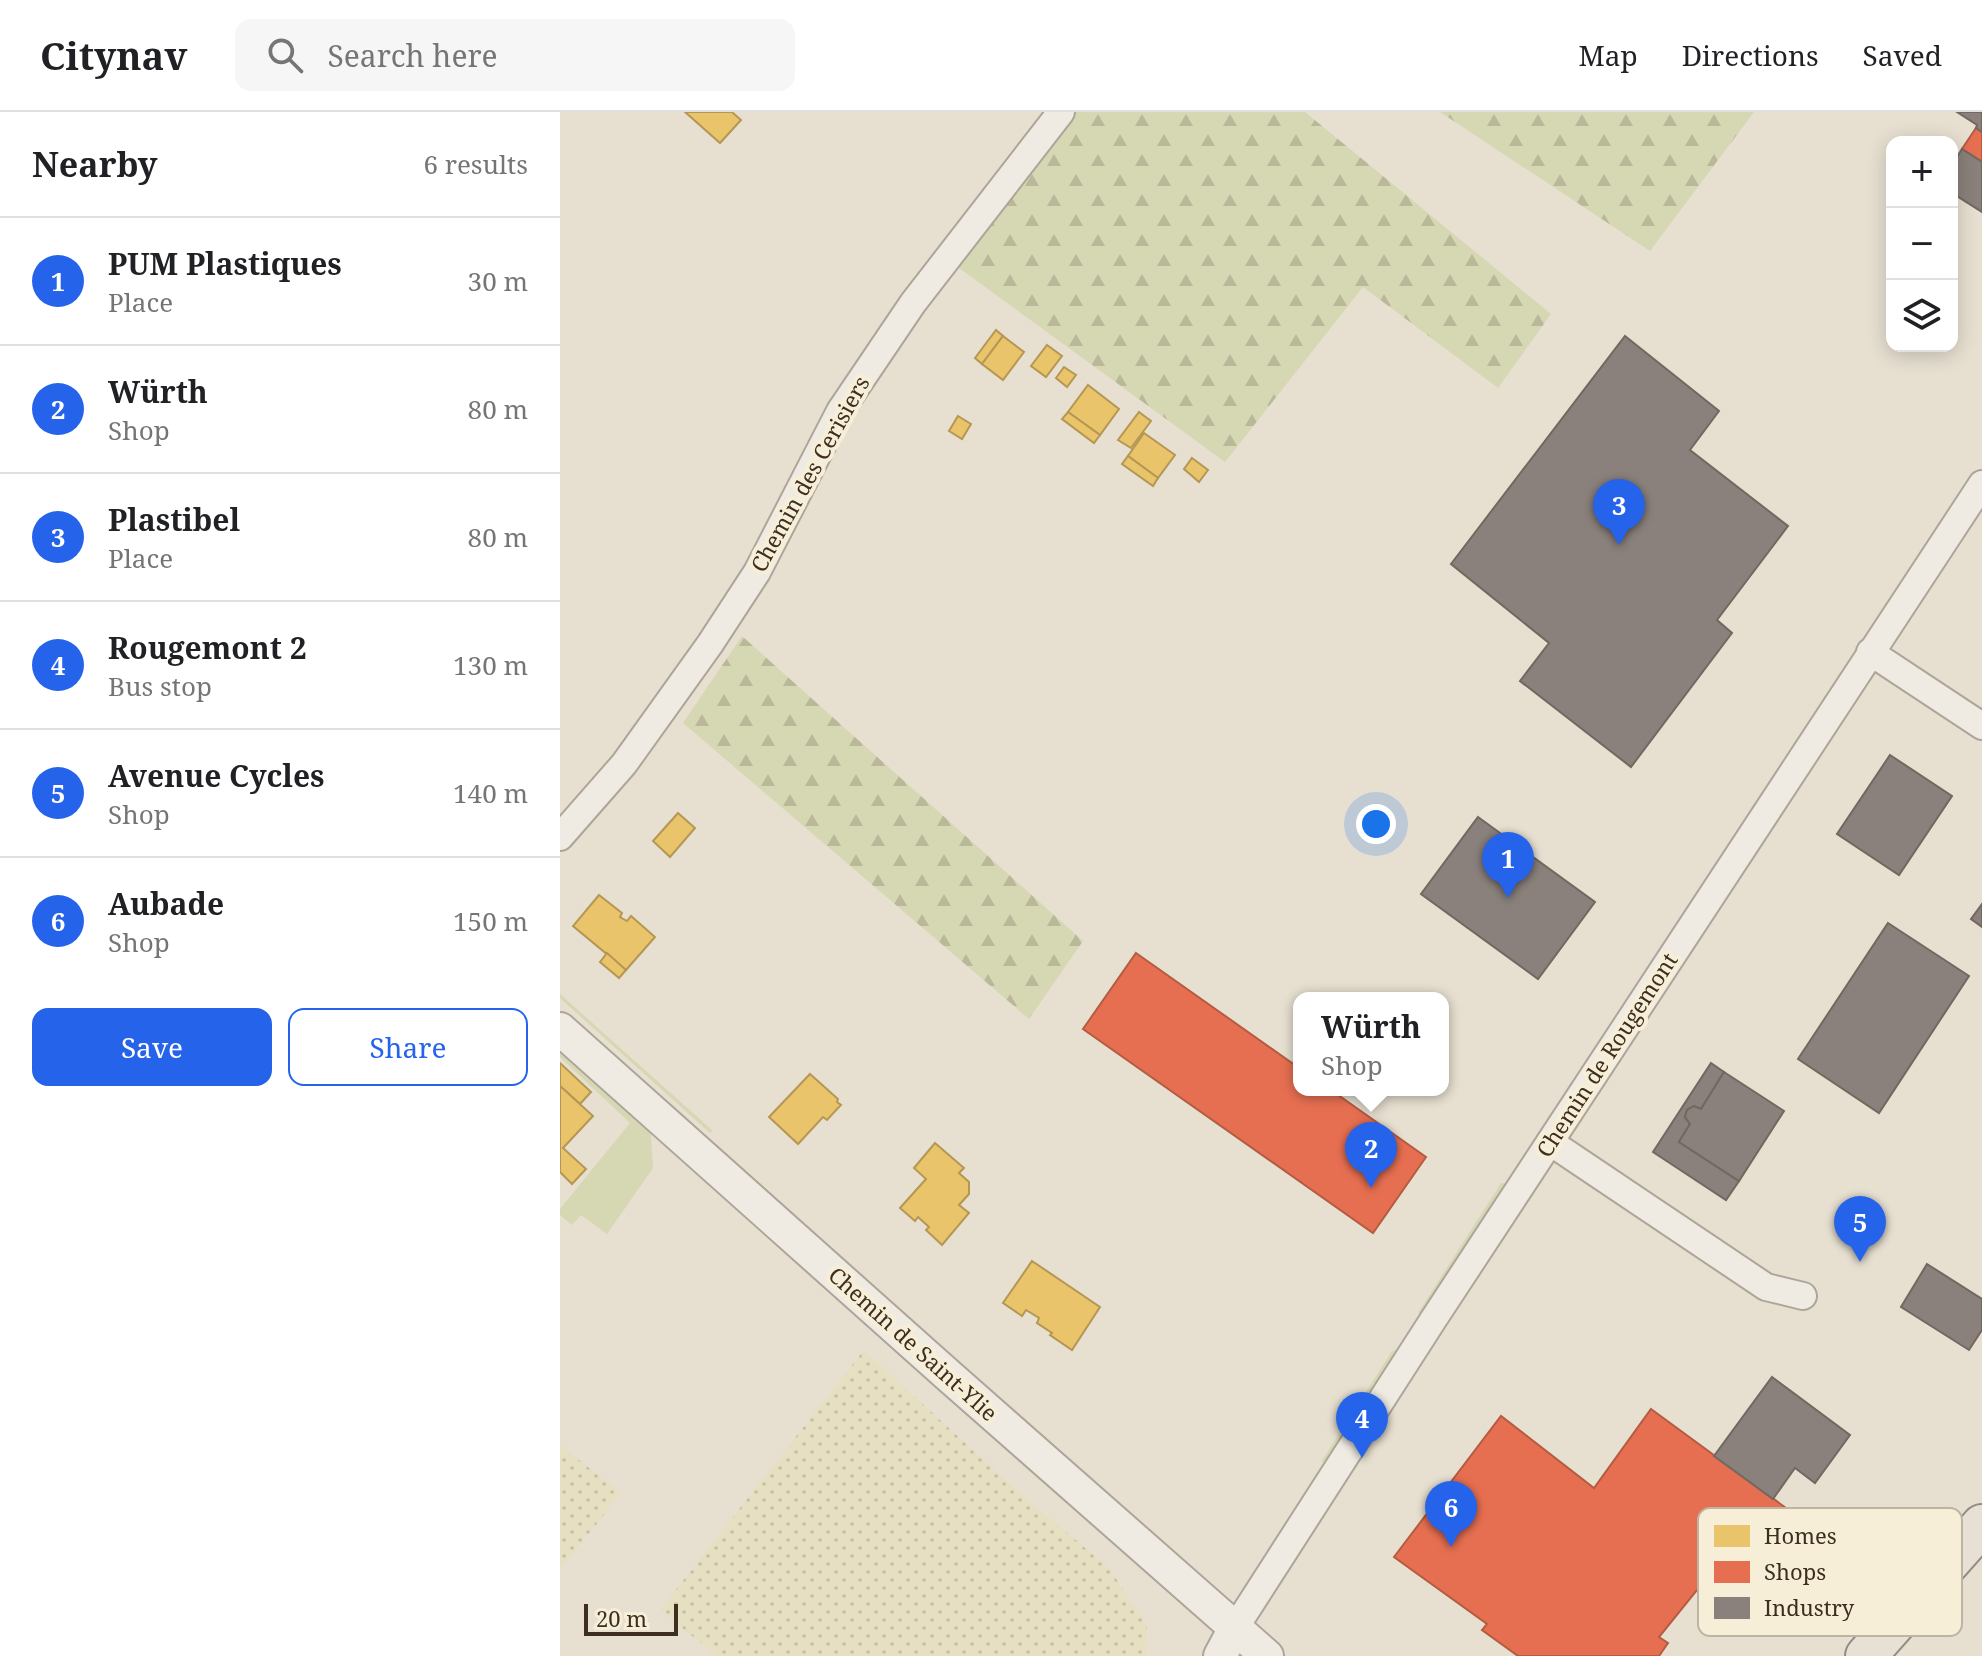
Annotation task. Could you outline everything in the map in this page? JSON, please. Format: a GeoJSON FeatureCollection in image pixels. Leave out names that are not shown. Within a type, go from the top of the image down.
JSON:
{"type":"FeatureCollection","features":[{"type":"Feature","properties":{"kind":"main road"},"geometry":{"type":"LineString","coordinates":[[1962,1548],[1982,1525]]}},
{"type":"Feature","properties":{"kind":"main road"},"geometry":{"type":"LineString","coordinates":[[1866,1656],[1884,1636]]}},
{"type":"Feature","properties":{"kind":"street","name":"Chemin des Cerisiers"},"geometry":{"type":"LineString","coordinates":[[560,837],[624,764],[710,644],[757,572],[840,411],[913,303],[1061,112]]}},
{"type":"Feature","properties":{"kind":"street","name":"Chemin de Rougemont"},"geometry":{"type":"LineString","coordinates":[[1228,1642],[1349,1449],[1982,484]]}},
{"type":"Feature","properties":{"kind":"street"},"geometry":{"type":"LineString","coordinates":[[1870,652],[1982,726]]}},
{"type":"Feature","properties":{"kind":"street","name":"Chemin de Saint-Ylie"},"geometry":{"type":"LineString","coordinates":[[560,1029],[1228,1642],[1267,1656]]}},
{"type":"Feature","properties":{"kind":"street"},"geometry":{"type":"LineString","coordinates":[[1550,1142],[1766,1287],[1803,1296]]}},
{"type":"Feature","properties":{"kind":"shaded area"},"geometry":{"type":"Polygon","coordinates":[[[864,1350],[1014,1488],[1110,1569],[1147,1626],[1146,1656],[717,1656],[660,1610],[864,1350]]]}},
{"type":"Feature","properties":{"kind":"shaded area"},"geometry":{"type":"Polygon","coordinates":[[[560,1445],[621,1493],[560,1570],[560,1445]]]}},
{"type":"Feature","properties":{"kind":"green space"},"geometry":{"type":"Polygon","coordinates":[[[1074,112],[1305,112],[1551,314],[1498,388],[1363,287],[1225,462],[951,262],[1074,112]]]}},
{"type":"Feature","properties":{"kind":"green space"},"geometry":{"type":"Polygon","coordinates":[[[1440,112],[1754,112],[1650,251],[1440,112]]]}},
{"type":"Feature","properties":{"kind":"green space"},"geometry":{"type":"Polygon","coordinates":[[[742,636],[1083,941],[1029,1019],[683,723],[742,636]]]}},
{"type":"Feature","properties":{"kind":"green space"},"geometry":{"type":"Polygon","coordinates":[[[560,994],[713,1131],[710,1133],[560,998],[560,994]]]}},
{"type":"Feature","properties":{"kind":"green space"},"geometry":{"type":"Polygon","coordinates":[[[560,1040],[651,1135],[653,1168],[607,1234],[581,1215],[572,1225],[560,1215],[560,1209],[630,1123],[560,1057],[560,1040]]]}},
{"type":"Feature","properties":{"kind":"green space"},"geometry":{"type":"Polygon","coordinates":[[[1501,1183],[1505,1183],[1506,1187],[1421,1313],[1418,1313],[1501,1183]]]}},
{"type":"Feature","properties":{"kind":"green space"},"geometry":{"type":"Polygon","coordinates":[[[1396,1350],[1397,1353],[1324,1462],[1321,1462],[1392,1351],[1396,1350]]]}},
{"type":"Feature","properties":{"kind":"building: Homes"},"geometry":{"type":"Polygon","coordinates":[[[685,112],[732,112],[741,120],[720,143],[685,112]]]}},
{"type":"Feature","properties":{"kind":"building: Homes"},"geometry":{"type":"Polygon","coordinates":[[[996,330],[1003,336],[982,364],[975,358],[996,330]]]}},
{"type":"Feature","properties":{"kind":"building: Homes"},"geometry":{"type":"Polygon","coordinates":[[[1003,336],[1024,352],[1003,380],[982,364],[1003,336]]]}},
{"type":"Feature","properties":{"kind":"building: Homes"},"geometry":{"type":"Polygon","coordinates":[[[1047,345],[1062,356],[1046,377],[1031,366],[1047,345]]]}},
{"type":"Feature","properties":{"kind":"building: Homes"},"geometry":{"type":"Polygon","coordinates":[[[1064,367],[1076,375],[1067,387],[1056,378],[1064,367]]]}},
{"type":"Feature","properties":{"kind":"building: Homes"},"geometry":{"type":"Polygon","coordinates":[[[1088,385],[1119,409],[1100,435],[1068,412],[1088,385]]]}},
{"type":"Feature","properties":{"kind":"building: Homes"},"geometry":{"type":"Polygon","coordinates":[[[1068,412],[1100,435],[1094,443],[1062,419],[1068,412]]]}},
{"type":"Feature","properties":{"kind":"building: Homes"},"geometry":{"type":"Polygon","coordinates":[[[1139,412],[1151,421],[1131,448],[1118,440],[1139,412]]]}},
{"type":"Feature","properties":{"kind":"building: Homes"},"geometry":{"type":"Polygon","coordinates":[[[958,416],[971,424],[962,439],[949,431],[958,416]]]}},
{"type":"Feature","properties":{"kind":"building: Homes"},"geometry":{"type":"Polygon","coordinates":[[[1144,433],[1175,455],[1158,478],[1128,456],[1144,433]]]}},
{"type":"Feature","properties":{"kind":"building: Homes"},"geometry":{"type":"Polygon","coordinates":[[[1128,456],[1158,478],[1153,486],[1122,464],[1128,456]]]}},
{"type":"Feature","properties":{"kind":"building: Homes"},"geometry":{"type":"Polygon","coordinates":[[[1192,458],[1208,470],[1199,482],[1184,469],[1192,458]]]}},
{"type":"Feature","properties":{"kind":"building: Homes"},"geometry":{"type":"Polygon","coordinates":[[[678,813],[695,828],[670,857],[653,841],[678,813]]]}},
{"type":"Feature","properties":{"kind":"building: Homes"},"geometry":{"type":"Polygon","coordinates":[[[599,895],[622,913],[620,917],[627,921],[631,916],[655,937],[626,970],[573,926],[599,895]]]}},
{"type":"Feature","properties":{"kind":"building: Homes"},"geometry":{"type":"Polygon","coordinates":[[[607,953],[626,970],[619,978],[600,962],[607,953]]]}},
{"type":"Feature","properties":{"kind":"building: Homes"},"geometry":{"type":"Polygon","coordinates":[[[560,1063],[591,1092],[580,1104],[560,1086],[560,1063]]]}},
{"type":"Feature","properties":{"kind":"building: Homes"},"geometry":{"type":"Polygon","coordinates":[[[810,1074],[841,1105],[827,1120],[823,1117],[798,1144],[769,1117],[810,1074]]]}},
{"type":"Feature","properties":{"kind":"building: Homes"},"geometry":{"type":"Polygon","coordinates":[[[560,1086],[593,1116],[563,1148],[586,1169],[572,1184],[560,1172],[560,1086]]]}},
{"type":"Feature","properties":{"kind":"building: Homes"},"geometry":{"type":"Polygon","coordinates":[[[935,1143],[964,1168],[959,1173],[969,1182],[969,1194],[959,1205],[969,1213],[942,1245],[918,1217],[915,1221],[900,1208],[926,1179],[914,1168],[935,1143]]]}},
{"type":"Feature","properties":{"kind":"building: Homes"},"geometry":{"type":"Polygon","coordinates":[[[1032,1261],[1100,1307],[1072,1350],[1037,1323],[1039,1318],[1026,1310],[1022,1316],[1003,1303],[1032,1261]]]}},
{"type":"Feature","properties":{"kind":"building: Shops"},"geometry":{"type":"Polygon","coordinates":[[[1976,128],[1982,132],[1982,162],[1962,149],[1976,128]]]}},
{"type":"Feature","properties":{"kind":"building: Shops"},"geometry":{"type":"Polygon","coordinates":[[[1136,953],[1293,1064],[1293,1096],[1340,1096],[1426,1157],[1373,1233],[1083,1029],[1136,953]]]}},
{"type":"Feature","properties":{"kind":"building: Shops"},"geometry":{"type":"Polygon","coordinates":[[[1651,1409],[1786,1508],[1698,1508],[1698,1589],[1659,1637],[1668,1643],[1659,1656],[1518,1656],[1482,1630],[1487,1624],[1394,1557],[1501,1416],[1594,1488],[1651,1409]]]}},
{"type":"Feature","properties":{"kind":"building: Industry"},"geometry":{"type":"Polygon","coordinates":[[[1957,112],[1982,112],[1982,132],[1976,128],[1977,125],[1957,112]]]}},
{"type":"Feature","properties":{"kind":"building: Industry"},"geometry":{"type":"Polygon","coordinates":[[[1962,149],[1982,162],[1982,212],[1958,197],[1958,155],[1962,149]]]}},
{"type":"Feature","properties":{"kind":"building: Industry"},"geometry":{"type":"Polygon","coordinates":[[[1625,336],[1719,411],[1690,450],[1788,526],[1717,620],[1732,633],[1631,767],[1520,681],[1549,643],[1451,564],[1625,336]]]}},
{"type":"Feature","properties":{"kind":"building: Industry"},"geometry":{"type":"Polygon","coordinates":[[[1890,755],[1952,796],[1899,875],[1837,834],[1890,755]]]}},
{"type":"Feature","properties":{"kind":"building: Industry"},"geometry":{"type":"Polygon","coordinates":[[[1478,817],[1595,902],[1538,979],[1421,894],[1478,817]]]}},
{"type":"Feature","properties":{"kind":"building: Industry"},"geometry":{"type":"Polygon","coordinates":[[[1982,904],[1982,927],[1971,919],[1982,904]]]}},
{"type":"Feature","properties":{"kind":"building: Industry"},"geometry":{"type":"Polygon","coordinates":[[[1888,923],[1969,976],[1879,1113],[1798,1059],[1888,923]]]}},
{"type":"Feature","properties":{"kind":"building: Industry"},"geometry":{"type":"Polygon","coordinates":[[[1711,1063],[1724,1072],[1701,1109],[1694,1106],[1687,1110],[1685,1117],[1690,1124],[1679,1142],[1739,1181],[1726,1200],[1653,1152],[1711,1063]]]}},
{"type":"Feature","properties":{"kind":"building: Industry"},"geometry":{"type":"Polygon","coordinates":[[[1724,1072],[1784,1111],[1739,1181],[1679,1142],[1690,1124],[1685,1117],[1687,1110],[1694,1106],[1701,1109],[1724,1072]]]}},
{"type":"Feature","properties":{"kind":"building: Industry"},"geometry":{"type":"Polygon","coordinates":[[[1927,1264],[1982,1299],[1982,1330],[1969,1350],[1901,1307],[1927,1264]]]}},
{"type":"Feature","properties":{"kind":"building: Industry"},"geometry":{"type":"Polygon","coordinates":[[[1772,1377],[1850,1435],[1815,1483],[1795,1468],[1773,1499],[1714,1456],[1772,1377]]]}},
{"type":"Feature","properties":{"kind":"place","name":"Plastibel"},"geometry":{"type":"Point","coordinates":[1619,545]}},
{"type":"Feature","properties":{"kind":"place","name":"PUM Plastiques"},"geometry":{"type":"Point","coordinates":[1508,898]}},
{"type":"Feature","properties":{"kind":"place","name":"Würth"},"geometry":{"type":"Point","coordinates":[1371,1188]}},
{"type":"Feature","properties":{"kind":"place","name":"Avenue Cycles"},"geometry":{"type":"Point","coordinates":[1860,1262]}},
{"type":"Feature","properties":{"kind":"place","name":"Rougemont 2"},"geometry":{"type":"Point","coordinates":[1362,1458]}},
{"type":"Feature","properties":{"kind":"place","name":"Aubade"},"geometry":{"type":"Point","coordinates":[1451,1547]}}]}
